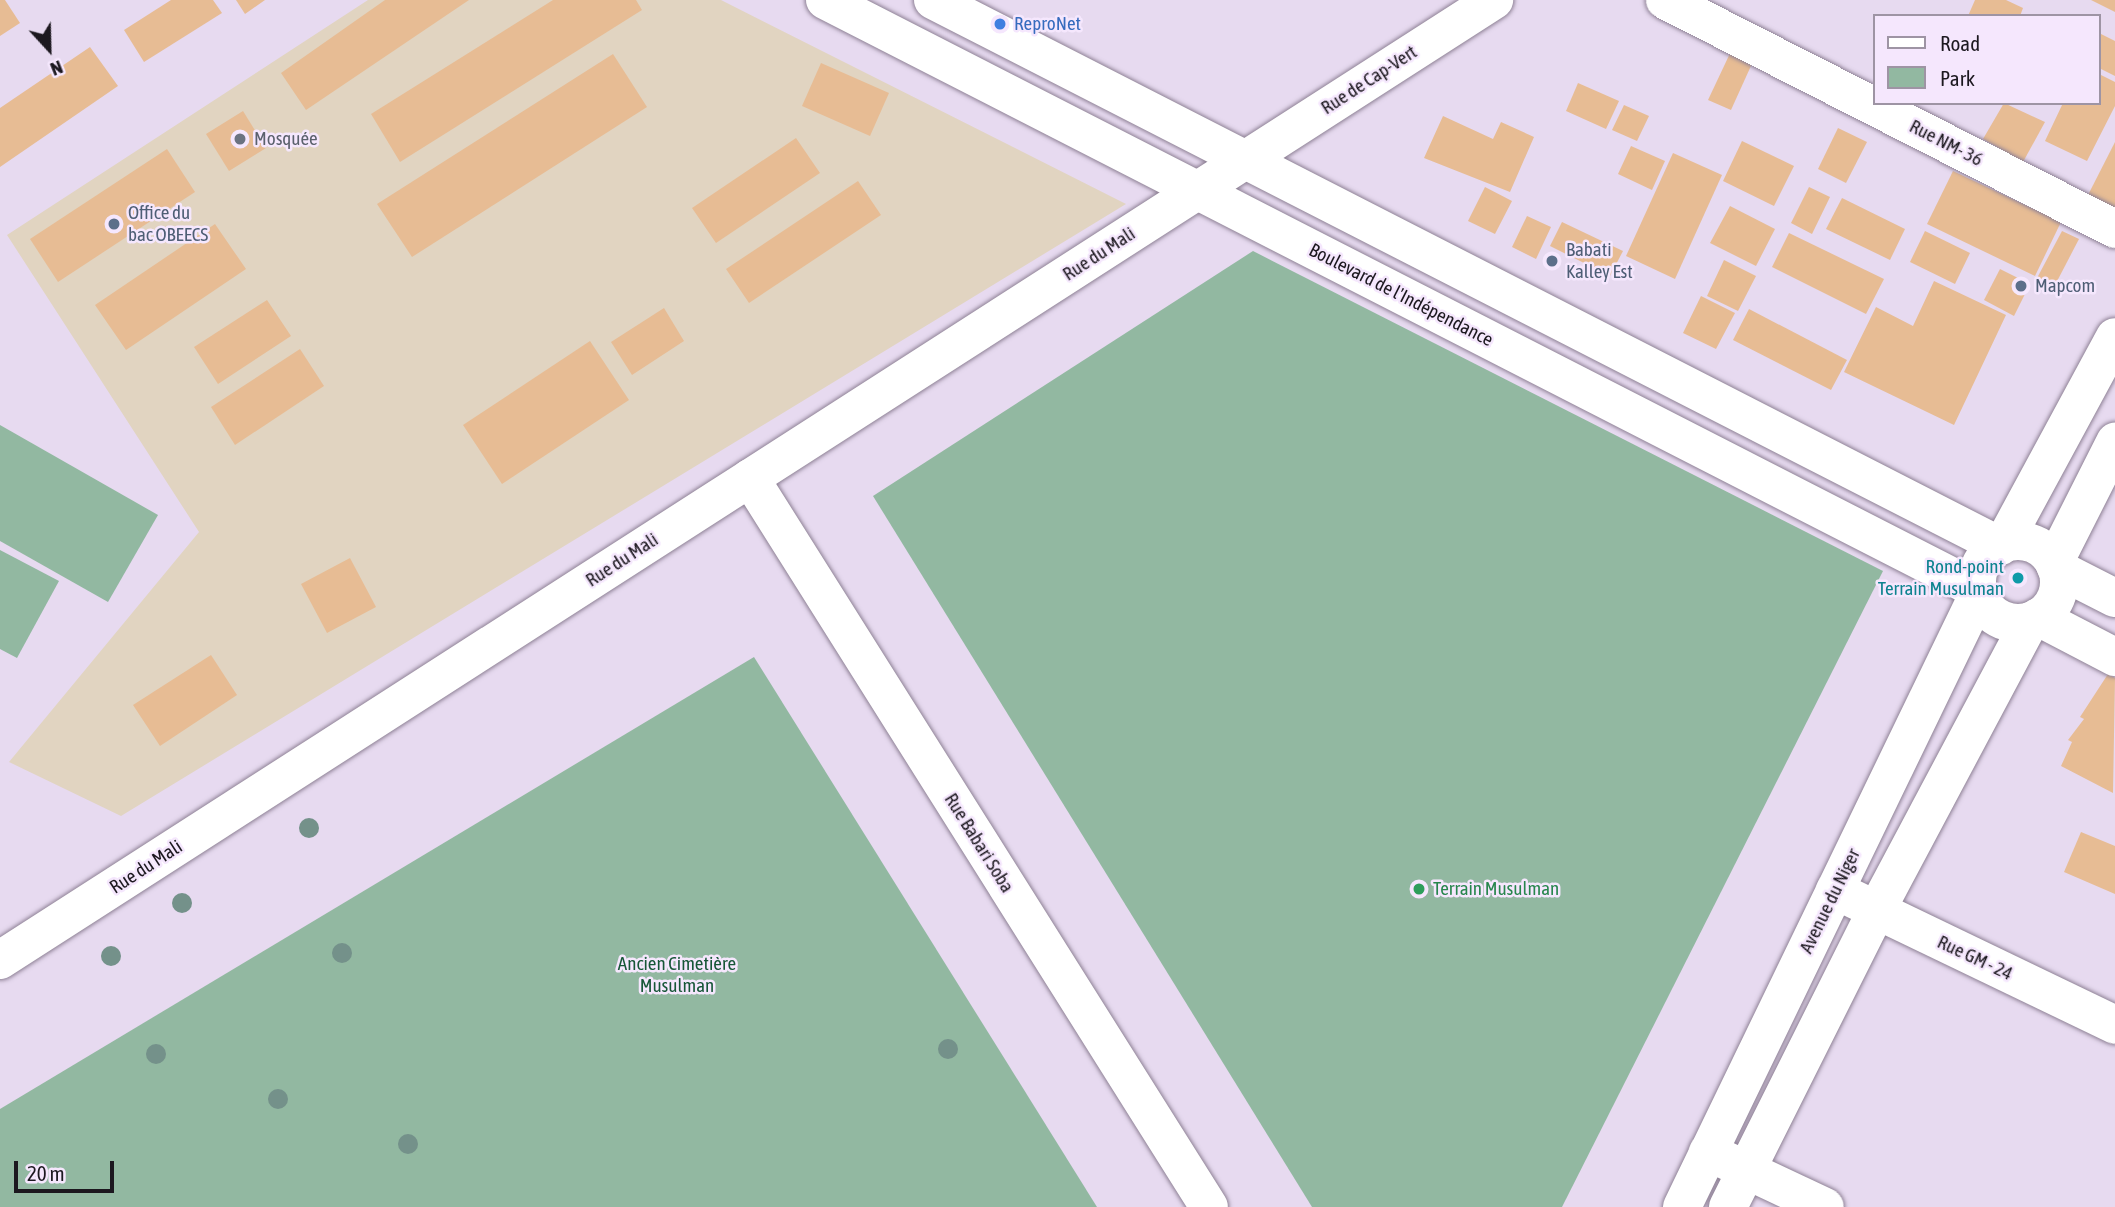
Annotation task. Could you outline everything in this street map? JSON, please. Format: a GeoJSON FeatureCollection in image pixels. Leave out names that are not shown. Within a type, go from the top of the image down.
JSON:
{"type":"FeatureCollection","features":[{"type":"Feature","properties":{"kind":"main road","name":"Boulevard de l'Indépendance"},"geometry":{"type":"LineString","coordinates":[[825,0],[1978,592]]}},
{"type":"Feature","properties":{"kind":"main road"},"geometry":{"type":"LineString","coordinates":[[933,0],[2001,545],[2030,542],[2055,566],[2115,598]]}},
{"type":"Feature","properties":{"kind":"main road","name":"Rue de Cap-Vert"},"geometry":{"type":"LineString","coordinates":[[1245,160],[1494,0]]}},
{"type":"Feature","properties":{"kind":"main road","name":"Rue NM- 36"},"geometry":{"type":"LineString","coordinates":[[1665,0],[2115,229]]}},
{"type":"Feature","properties":{"kind":"main road","name":"Rue du Mali"},"geometry":{"type":"LineString","coordinates":[[0,960],[1245,160]]}},
{"type":"Feature","properties":{"kind":"main road"},"geometry":{"type":"LineString","coordinates":[[2115,337],[2001,545],[1981,563],[1978,592],[1995,616],[2014,623],[2034,619],[2115,657]]}},
{"type":"Feature","properties":{"kind":"main road"},"geometry":{"type":"LineString","coordinates":[[1728,1207],[1745,1167],[1876,911],[2034,619],[2058,591],[2055,566],[2114,446]]}},
{"type":"Feature","properties":{"kind":"main road","name":"Rue Babari Soba"},"geometry":{"type":"LineString","coordinates":[[750,478],[1209,1207]]}},
{"type":"Feature","properties":{"kind":"main road","name":"Avenue du Niger"},"geometry":{"type":"LineString","coordinates":[[1682,1207],[1978,592]]}},
{"type":"Feature","properties":{"kind":"main road","name":"Rue GM - 24"},"geometry":{"type":"LineString","coordinates":[[1835,890],[2115,1025]]}},
{"type":"Feature","properties":{"kind":"main road"},"geometry":{"type":"LineString","coordinates":[[1708,1152],[1745,1167],[1825,1207]]}},
{"type":"Feature","properties":{"kind":"shaded area"},"geometry":{"type":"Polygon","coordinates":[[[368,0],[721,0],[1126,204],[121,816],[9,762],[199,532],[7,235],[368,0]]]}},
{"type":"Feature","properties":{"kind":"green space","name":"Terrain Musulman"},"geometry":{"type":"Polygon","coordinates":[[[1253,251],[1883,571],[1562,1207],[1312,1207],[873,496],[1253,251]]]}},
{"type":"Feature","properties":{"kind":"green space"},"geometry":{"type":"Polygon","coordinates":[[[0,425],[158,515],[108,602],[0,541],[0,425]]]}},
{"type":"Feature","properties":{"kind":"green space"},"geometry":{"type":"Polygon","coordinates":[[[0,550],[59,581],[17,658],[0,649],[0,550]]]}},
{"type":"Feature","properties":{"kind":"green space","name":"Ancien Cimetière Musulman"},"geometry":{"type":"Polygon","coordinates":[[[754,657],[1097,1207],[0,1207],[0,1109],[754,657]]]}},
{"type":"Feature","properties":{"kind":"building"},"geometry":{"type":"Polygon","coordinates":[[[0,0],[5,0],[20,23],[0,36],[0,0]]]}},
{"type":"Feature","properties":{"kind":"building"},"geometry":{"type":"Polygon","coordinates":[[[171,0],[213,0],[222,13],[144,62],[124,30],[171,0]]]}},
{"type":"Feature","properties":{"kind":"building"},"geometry":{"type":"Polygon","coordinates":[[[236,0],[265,0],[245,14],[236,0]]]}},
{"type":"Feature","properties":{"kind":"building"},"geometry":{"type":"Polygon","coordinates":[[[385,0],[469,0],[306,110],[281,73],[385,0]]]}},
{"type":"Feature","properties":{"kind":"building"},"geometry":{"type":"Polygon","coordinates":[[[553,0],[636,0],[642,10],[400,162],[371,114],[553,0]]]}},
{"type":"Feature","properties":{"kind":"building"},"geometry":{"type":"Polygon","coordinates":[[[1975,0],[2006,0],[2023,8],[2021,14],[1969,14],[1975,0]]]}},
{"type":"Feature","properties":{"kind":"building"},"geometry":{"type":"Polygon","coordinates":[[[2091,0],[2115,0],[2115,12],[2091,0]]]}},
{"type":"Feature","properties":{"kind":"building"},"geometry":{"type":"Polygon","coordinates":[[[2101,34],[2115,41],[2115,76],[2101,69],[2101,34]]]}},
{"type":"Feature","properties":{"kind":"building"},"geometry":{"type":"Polygon","coordinates":[[[90,47],[118,86],[0,167],[0,108],[90,47]]]}},
{"type":"Feature","properties":{"kind":"building"},"geometry":{"type":"Polygon","coordinates":[[[1733,47],[1755,57],[1731,110],[1708,100],[1733,47]]]}},
{"type":"Feature","properties":{"kind":"building"},"geometry":{"type":"Polygon","coordinates":[[[613,54],[647,107],[412,257],[377,204],[613,54]]]}},
{"type":"Feature","properties":{"kind":"building"},"geometry":{"type":"Polygon","coordinates":[[[821,63],[889,93],[870,136],[802,106],[821,63]]]}},
{"type":"Feature","properties":{"kind":"building"},"geometry":{"type":"Polygon","coordinates":[[[2101,75],[2115,82],[2115,106],[2087,161],[2045,141],[2062,105],[2101,105],[2101,75]]]}},
{"type":"Feature","properties":{"kind":"building"},"geometry":{"type":"Polygon","coordinates":[[[1578,83],[1619,101],[1606,129],[1566,111],[1578,83]]]}},
{"type":"Feature","properties":{"kind":"building"},"geometry":{"type":"Polygon","coordinates":[[[1624,105],[1649,116],[1637,141],[1612,130],[1624,105]]]}},
{"type":"Feature","properties":{"kind":"building"},"geometry":{"type":"Polygon","coordinates":[[[2003,105],[2045,122],[2023,162],[1983,139],[2003,105]]]}},
{"type":"Feature","properties":{"kind":"building"},"geometry":{"type":"Polygon","coordinates":[[[243,111],[266,148],[229,171],[206,134],[243,111]]]}},
{"type":"Feature","properties":{"kind":"building"},"geometry":{"type":"Polygon","coordinates":[[[1443,116],[1493,139],[1501,122],[1534,137],[1510,192],[1424,158],[1443,116]]]}},
{"type":"Feature","properties":{"kind":"building"},"geometry":{"type":"Polygon","coordinates":[[[1838,128],[1867,142],[1846,183],[1818,169],[1838,128]]]}},
{"type":"Feature","properties":{"kind":"building"},"geometry":{"type":"Polygon","coordinates":[[[796,138],[820,173],[716,243],[692,208],[796,138]]]}},
{"type":"Feature","properties":{"kind":"building"},"geometry":{"type":"Polygon","coordinates":[[[1742,141],[1794,166],[1774,206],[1723,181],[1742,141]]]}},
{"type":"Feature","properties":{"kind":"building"},"geometry":{"type":"Polygon","coordinates":[[[2115,142],[2115,209],[2088,195],[2115,142]]]}},
{"type":"Feature","properties":{"kind":"building"},"geometry":{"type":"Polygon","coordinates":[[[1631,146],[1665,161],[1652,190],[1618,174],[1631,146]]]}},
{"type":"Feature","properties":{"kind":"building"},"geometry":{"type":"Polygon","coordinates":[[[167,149],[195,192],[58,282],[30,239],[167,149]]]}},
{"type":"Feature","properties":{"kind":"building"},"geometry":{"type":"Polygon","coordinates":[[[1673,153],[1722,175],[1675,279],[1626,256],[1673,153]]]}},
{"type":"Feature","properties":{"kind":"building"},"geometry":{"type":"Polygon","coordinates":[[[1953,171],[2061,222],[2035,276],[1927,224],[1953,171]]]}},
{"type":"Feature","properties":{"kind":"building"},"geometry":{"type":"Polygon","coordinates":[[[858,181],[881,215],[749,303],[726,269],[858,181]]]}},
{"type":"Feature","properties":{"kind":"building"},"geometry":{"type":"Polygon","coordinates":[[[1485,187],[1512,201],[1495,234],[1468,221],[1485,187]]]}},
{"type":"Feature","properties":{"kind":"building"},"geometry":{"type":"Polygon","coordinates":[[[1809,187],[1830,197],[1812,234],[1791,223],[1809,187]]]}},
{"type":"Feature","properties":{"kind":"building"},"geometry":{"type":"Polygon","coordinates":[[[1842,198],[1905,229],[1890,260],[1826,229],[1842,198]]]}},
{"type":"Feature","properties":{"kind":"building"},"geometry":{"type":"Polygon","coordinates":[[[1730,206],[1775,229],[1756,266],[1710,243],[1730,206]]]}},
{"type":"Feature","properties":{"kind":"building"},"geometry":{"type":"Polygon","coordinates":[[[1527,216],[1551,227],[1536,259],[1512,247],[1527,216]]]}},
{"type":"Feature","properties":{"kind":"building"},"geometry":{"type":"Polygon","coordinates":[[[1562,222],[1623,251],[1610,276],[1550,246],[1562,222]]]}},
{"type":"Feature","properties":{"kind":"building"},"geometry":{"type":"Polygon","coordinates":[[[215,224],[246,269],[126,350],[95,305],[215,224]]]}},
{"type":"Feature","properties":{"kind":"building"},"geometry":{"type":"Polygon","coordinates":[[[1925,231],[1970,253],[1955,284],[1910,262],[1925,231]]]}},
{"type":"Feature","properties":{"kind":"building"},"geometry":{"type":"Polygon","coordinates":[[[2062,231],[2079,239],[2053,289],[2036,280],[2062,231]]]}},
{"type":"Feature","properties":{"kind":"building"},"geometry":{"type":"Polygon","coordinates":[[[1789,233],[1884,279],[1866,314],[1772,267],[1789,233]]]}},
{"type":"Feature","properties":{"kind":"building"},"geometry":{"type":"Polygon","coordinates":[[[1724,260],[1756,276],[1738,311],[1707,296],[1724,260]]]}},
{"type":"Feature","properties":{"kind":"building"},"geometry":{"type":"Polygon","coordinates":[[[2000,269],[2030,284],[2014,316],[1984,300],[2000,269]]]}},
{"type":"Feature","properties":{"kind":"building"},"geometry":{"type":"Polygon","coordinates":[[[1934,281],[2006,315],[1954,425],[1844,372],[1876,307],[1913,326],[1934,281]]]}},
{"type":"Feature","properties":{"kind":"building"},"geometry":{"type":"Polygon","coordinates":[[[1701,296],[1735,313],[1716,349],[1683,333],[1701,296]]]}},
{"type":"Feature","properties":{"kind":"building"},"geometry":{"type":"Polygon","coordinates":[[[267,300],[291,336],[218,384],[194,347],[267,300]]]}},
{"type":"Feature","properties":{"kind":"building"},"geometry":{"type":"Polygon","coordinates":[[[664,308],[684,341],[632,375],[611,342],[664,308]]]}},
{"type":"Feature","properties":{"kind":"building"},"geometry":{"type":"Polygon","coordinates":[[[1749,309],[1847,360],[1831,390],[1733,340],[1749,309]]]}},
{"type":"Feature","properties":{"kind":"building"},"geometry":{"type":"Polygon","coordinates":[[[590,341],[629,400],[502,484],[463,425],[590,341]]]}},
{"type":"Feature","properties":{"kind":"building"},"geometry":{"type":"Polygon","coordinates":[[[300,349],[324,386],[235,445],[211,407],[300,349]]]}},
{"type":"Feature","properties":{"kind":"building"},"geometry":{"type":"Polygon","coordinates":[[[350,558],[376,607],[327,633],[301,584],[350,558]]]}},
{"type":"Feature","properties":{"kind":"building"},"geometry":{"type":"Polygon","coordinates":[[[211,655],[237,695],[160,746],[133,705],[211,655]]]}},
{"type":"Feature","properties":{"kind":"building"},"geometry":{"type":"Polygon","coordinates":[[[2108,674],[2115,678],[2113,793],[2061,766],[2072,742],[2068,740],[2084,719],[2080,717],[2108,674]]]}},
{"type":"Feature","properties":{"kind":"building"},"geometry":{"type":"Polygon","coordinates":[[[2081,832],[2115,846],[2115,894],[2064,872],[2081,832]]]}},
{"type":"Feature","properties":{"kind":"place","name":"ReproNet"},"geometry":{"type":"Point","coordinates":[1000,24]}},
{"type":"Feature","properties":{"kind":"place","name":"Mosquée"},"geometry":{"type":"Point","coordinates":[240,139]}},
{"type":"Feature","properties":{"kind":"place","name":"Office du bac OBEECS"},"geometry":{"type":"Point","coordinates":[114,224]}},
{"type":"Feature","properties":{"kind":"place","name":"Babati Kalley Est"},"geometry":{"type":"Point","coordinates":[1552,261]}},
{"type":"Feature","properties":{"kind":"place","name":"Mapcom"},"geometry":{"type":"Point","coordinates":[2021,286]}},
{"type":"Feature","properties":{"kind":"place","name":"Rond-point Terrain Musulman"},"geometry":{"type":"Point","coordinates":[2018,578]}},
{"type":"Feature","properties":{"kind":"place","name":"Terrain Musulman"},"geometry":{"type":"Point","coordinates":[1419,889]}}]}
